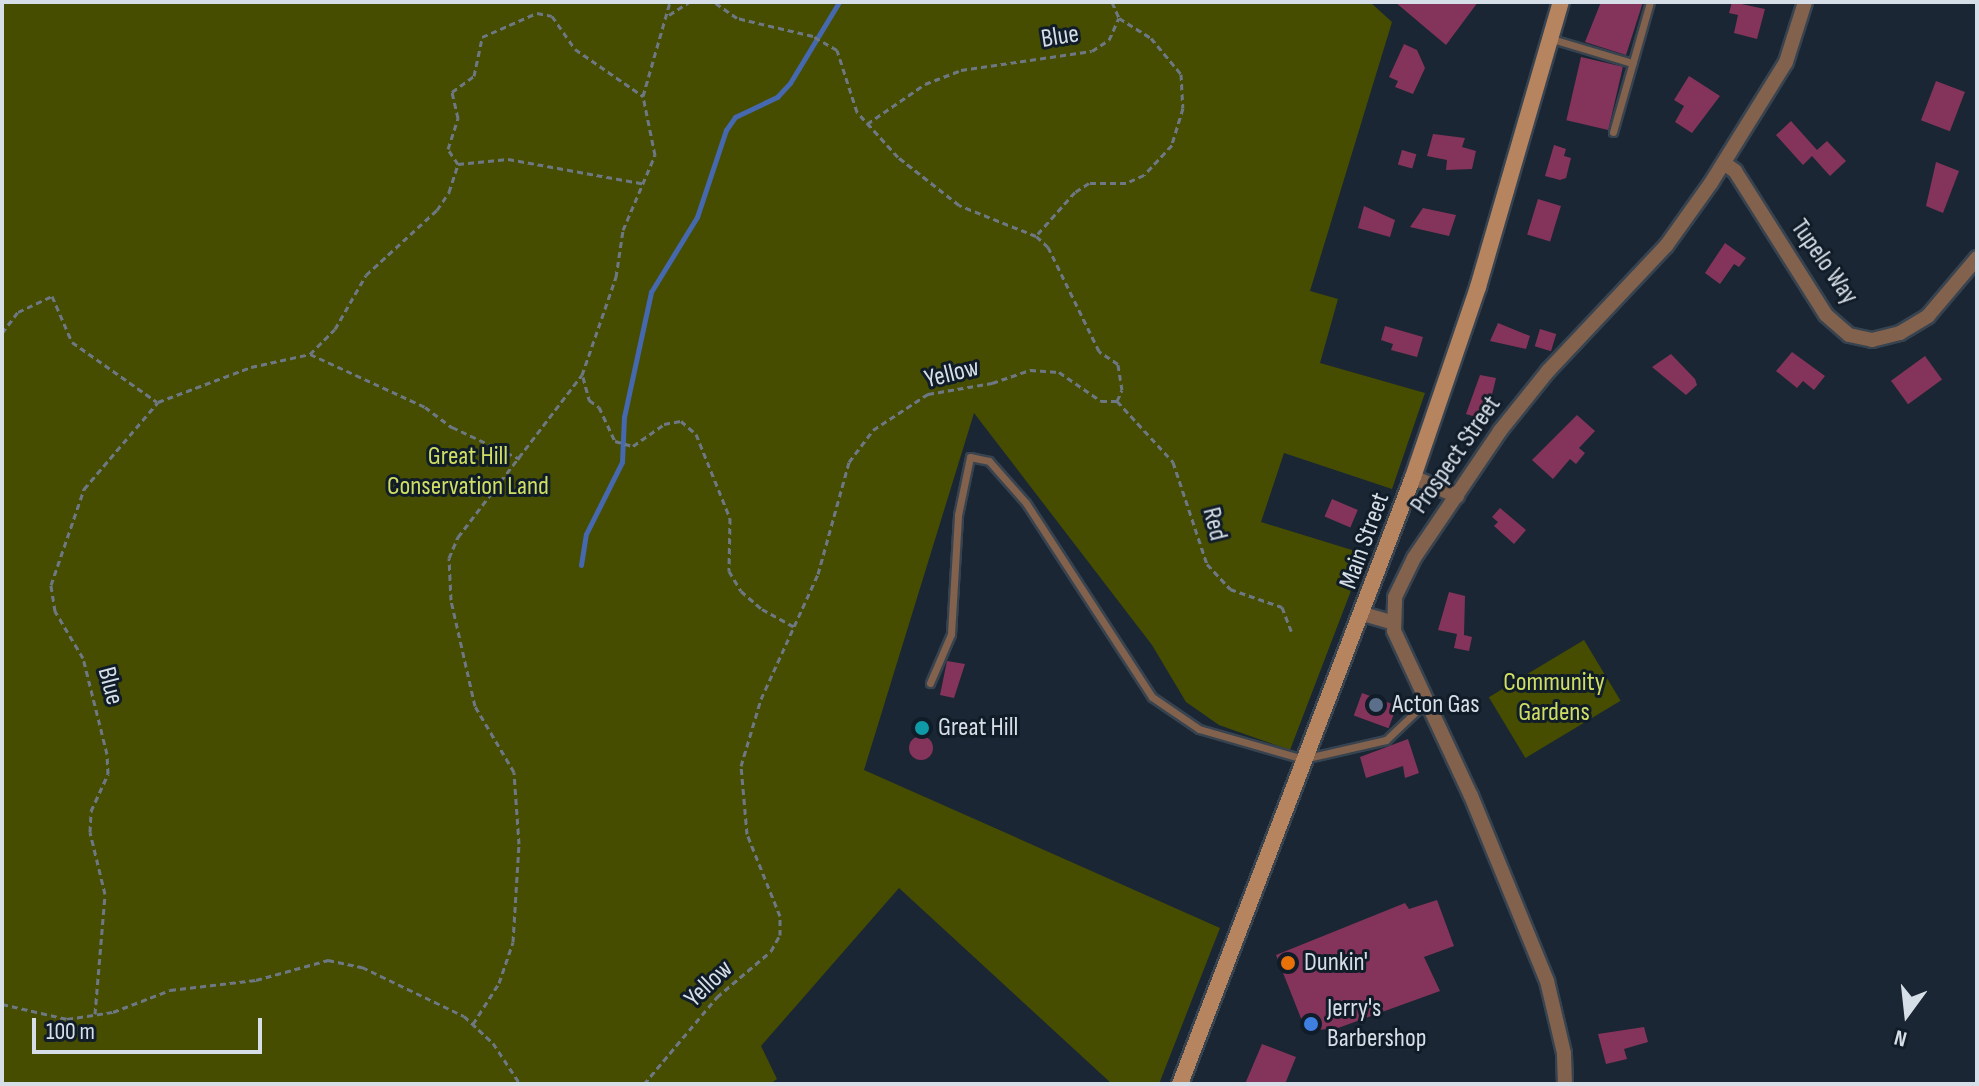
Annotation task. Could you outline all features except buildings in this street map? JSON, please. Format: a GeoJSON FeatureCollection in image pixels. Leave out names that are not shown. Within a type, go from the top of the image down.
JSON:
{"type":"FeatureCollection","features":[{"type":"Feature","properties":{"kind":"main road","name":"Main Street"},"geometry":{"type":"LineString","coordinates":[[1180,1084],[1303,759],[1363,614],[1413,477],[1478,287],[1561,2]]}},
{"type":"Feature","properties":{"kind":"street","name":"Prospect Street"},"geometry":{"type":"LineString","coordinates":[[1394,623],[1395,597],[1414,558],[1457,496],[1548,371],[1666,246],[1724,163],[1786,62],[1805,2]]}},
{"type":"Feature","properties":{"kind":"street","name":"Tupelo Way"},"geometry":{"type":"LineString","coordinates":[[1724,163],[1735,171],[1826,315],[1849,335],[1872,340],[1919,322],[1977,258]]}},
{"type":"Feature","properties":{"kind":"street"},"geometry":{"type":"LineString","coordinates":[[1413,477],[1457,496]]}},
{"type":"Feature","properties":{"kind":"street"},"geometry":{"type":"LineString","coordinates":[[1363,614],[1394,623],[1428,700],[1547,981],[1564,1053],[1565,1084]]}},
{"type":"Feature","properties":{"kind":"lane"},"geometry":{"type":"LineString","coordinates":[[1613,132],[1650,2]]}},
{"type":"Feature","properties":{"kind":"lane"},"geometry":{"type":"LineString","coordinates":[[1550,38],[1632,63]]}},
{"type":"Feature","properties":{"kind":"lane"},"geometry":{"type":"LineString","coordinates":[[930,683],[951,634],[958,515],[970,457],[989,461],[1026,503],[1152,697],[1199,729],[1303,759],[1386,740],[1428,700]]}},
{"type":"Feature","properties":{"kind":"path"},"geometry":{"type":"LineString","coordinates":[[473,1024],[499,983],[513,942],[519,844],[514,772],[475,706],[451,600],[449,558],[458,537],[582,375],[616,277],[623,230],[646,184],[655,155],[643,96],[670,2]]}},
{"type":"Feature","properties":{"kind":"path"},"geometry":{"type":"LineString","coordinates":[[668,16],[689,2]]}},
{"type":"Feature","properties":{"kind":"path"},"geometry":{"type":"LineString","coordinates":[[714,2],[750,23],[813,36],[837,50],[857,112],[898,157],[959,205],[1036,236],[1059,268],[1099,351],[1118,364],[1122,390],[1117,401]]}},
{"type":"Feature","properties":{"kind":"path"},"geometry":{"type":"LineString","coordinates":[[1036,236],[1051,215],[1089,183],[1126,183],[1144,175],[1159,163],[1181,126],[1181,74],[1151,38],[1119,18],[1112,2]]}},
{"type":"Feature","properties":{"kind":"path"},"geometry":{"type":"LineString","coordinates":[[458,164],[448,149],[458,118],[452,92],[474,76],[482,37],[537,13],[552,16],[575,49],[643,96]]}},
{"type":"Feature","properties":{"kind":"path","name":"Blue"},"geometry":{"type":"LineString","coordinates":[[867,124],[925,84],[961,70],[1092,51],[1109,40],[1119,18]]}},
{"type":"Feature","properties":{"kind":"path"},"geometry":{"type":"LineString","coordinates":[[458,164],[508,159],[646,184]]}},
{"type":"Feature","properties":{"kind":"path"},"geometry":{"type":"LineString","coordinates":[[458,164],[437,210],[366,275],[349,311],[310,354],[425,407],[452,427],[520,459]]}},
{"type":"Feature","properties":{"kind":"path"},"geometry":{"type":"LineString","coordinates":[[2,333],[18,312],[52,296],[72,342],[158,402]]}},
{"type":"Feature","properties":{"kind":"path","name":"Blue"},"geometry":{"type":"LineString","coordinates":[[95,1014],[105,894],[90,832],[91,811],[108,774],[107,754],[83,658],[55,611],[51,585],[84,489],[158,402],[251,367],[310,354]]}},
{"type":"Feature","properties":{"kind":"path","name":"Yellow"},"geometry":{"type":"LineString","coordinates":[[644,1084],[717,997],[771,951],[780,935],[780,916],[747,834],[741,766],[749,730],[818,574],[844,472],[873,430],[897,410],[928,394],[992,383],[1030,370],[1059,372],[1101,401],[1117,401]]}},
{"type":"Feature","properties":{"kind":"path"},"geometry":{"type":"LineString","coordinates":[[582,375],[589,400],[599,407],[615,441],[633,446],[664,424],[681,421],[696,434],[730,518],[729,571],[741,591],[762,609],[795,627]]}},
{"type":"Feature","properties":{"kind":"path","name":"Red"},"geometry":{"type":"LineString","coordinates":[[1117,401],[1173,462],[1207,564],[1230,589],[1282,607],[1291,631]]}},
{"type":"Feature","properties":{"kind":"path"},"geometry":{"type":"LineString","coordinates":[[2,1004],[67,1019],[141,1005],[170,990],[256,980],[328,960],[362,967],[433,998],[473,1024],[493,1043],[517,1083]]}},
{"type":"Feature","properties":{"kind":"green space","name":"Great Hill Conservation Land"},"geometry":{"type":"Polygon","coordinates":[[[2,2],[1370,2],[1392,22],[1310,291],[1338,299],[1320,363],[1425,393],[1392,489],[1284,453],[1261,522],[1365,554],[1290,750],[1219,725],[1186,702],[1152,645],[974,413],[864,770],[1220,928],[1159,1084],[1112,1084],[899,888],[761,1046],[777,1079],[770,1084],[2,1084],[2,2]]]}},
{"type":"Feature","properties":{"kind":"green space","name":"Community Gardens"},"geometry":{"type":"Polygon","coordinates":[[[1584,640],[1621,701],[1525,758],[1489,697],[1584,640]]]}},
{"type":"Feature","properties":{"kind":"waterway"},"geometry":{"type":"LineString","coordinates":[[581,565],[586,534],[622,462],[624,417],[651,292],[697,217],[726,130],[735,117],[777,97],[790,83],[839,2]]}},
{"type":"Feature","properties":{"kind":"place","name":"Acton Gas"},"geometry":{"type":"Point","coordinates":[1376,705]}},
{"type":"Feature","properties":{"kind":"place","name":"Great Hill"},"geometry":{"type":"Point","coordinates":[922,728]}},
{"type":"Feature","properties":{"kind":"place","name":"Dunkin'"},"geometry":{"type":"Point","coordinates":[1288,963]}},
{"type":"Feature","properties":{"kind":"place","name":"Jerry's Barbershop"},"geometry":{"type":"Point","coordinates":[1311,1024]}}]}
